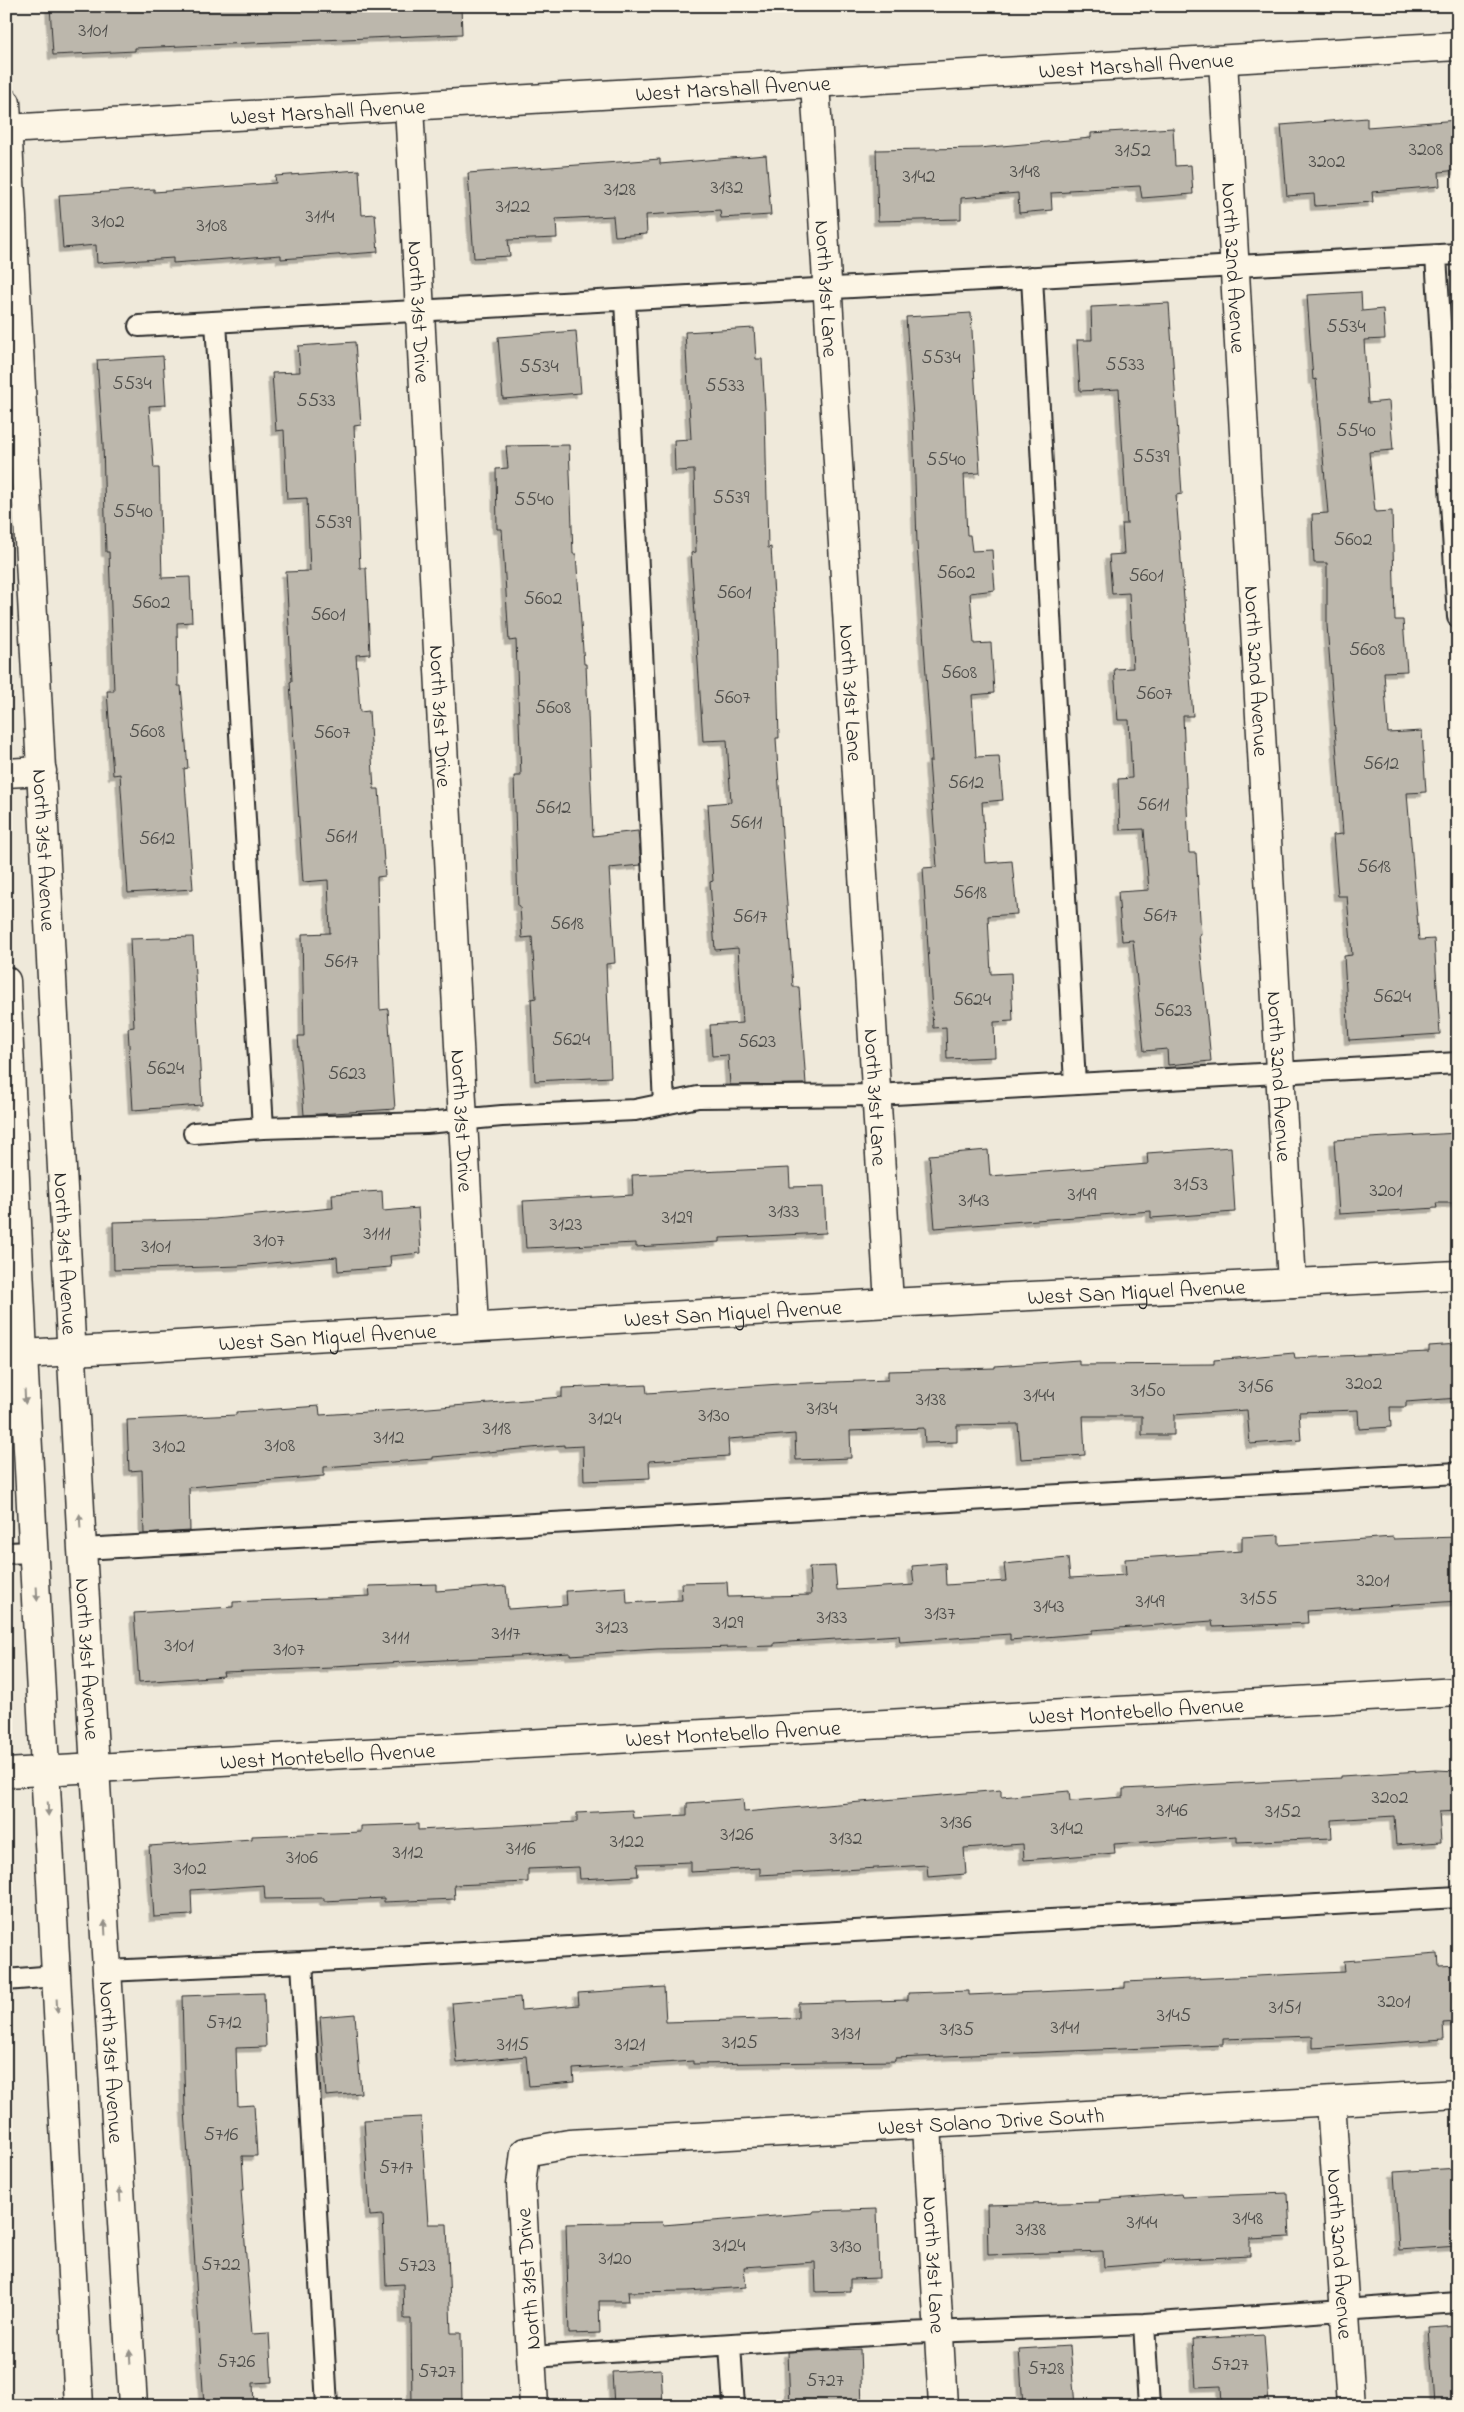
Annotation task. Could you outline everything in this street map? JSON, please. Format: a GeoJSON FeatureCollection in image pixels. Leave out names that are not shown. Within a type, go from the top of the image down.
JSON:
{"type":"FeatureCollection","features":[{"type":"Feature","properties":{"kind":"street","name":"West Marshall Avenue"},"geometry":{"type":"LineString","coordinates":[[7,120],[409,106],[1458,46]]}},
{"type":"Feature","properties":{"kind":"street","name":"North 32nd Avenue"},"geometry":{"type":"LineString","coordinates":[[1223,60],[1292,1283]]}},
{"type":"Feature","properties":{"kind":"street","name":"North 31st Lane"},"geometry":{"type":"LineString","coordinates":[[815,83],[889,1304]]}},
{"type":"Feature","properties":{"kind":"street","name":"North 31st Drive"},"geometry":{"type":"LineString","coordinates":[[409,106],[418,311],[474,1327]]}},
{"type":"Feature","properties":{"kind":"street","name":"North 31st Avenue"},"geometry":{"type":"LineString","coordinates":[[7,120],[82,1549],[132,2406]]}},
{"type":"Feature","properties":{"kind":"street"},"geometry":{"type":"LineString","coordinates":[[6,773],[42,771]]}},
{"type":"Feature","properties":{"kind":"street"},"geometry":{"type":"LineString","coordinates":[[6,981],[14,1355],[34,1552],[79,2406]]}},
{"type":"Feature","properties":{"kind":"street","name":"West San Miguel Avenue"},"geometry":{"type":"LineString","coordinates":[[14,1355],[889,1304],[1458,1275]]}},
{"type":"Feature","properties":{"kind":"street","name":"West Montebello Avenue"},"geometry":{"type":"LineString","coordinates":[[6,1773],[1458,1692]]}},
{"type":"Feature","properties":{"kind":"street","name":"West Solano Drive South"},"geometry":{"type":"LineString","coordinates":[[525,2152],[569,2144],[1458,2094]]}},
{"type":"Feature","properties":{"kind":"street","name":"North 32nd Avenue"},"geometry":{"type":"LineString","coordinates":[[1331,2102],[1350,2406]]}},
{"type":"Feature","properties":{"kind":"street","name":"North 31st Lane"},"geometry":{"type":"LineString","coordinates":[[927,2124],[943,2406]]}},
{"type":"Feature","properties":{"kind":"street","name":"North 31st Drive"},"geometry":{"type":"LineString","coordinates":[[525,2152],[521,2185],[534,2406]]}},
{"type":"Feature","properties":{"kind":"lane"},"geometry":{"type":"LineString","coordinates":[[139,326],[1458,254]]}},
{"type":"Feature","properties":{"kind":"lane"},"geometry":{"type":"LineString","coordinates":[[1436,256],[1458,617]]}},
{"type":"Feature","properties":{"kind":"lane"},"geometry":{"type":"LineString","coordinates":[[1032,277],[1075,1084]]}},
{"type":"Feature","properties":{"kind":"lane"},"geometry":{"type":"LineString","coordinates":[[625,300],[664,1104]]}},
{"type":"Feature","properties":{"kind":"lane"},"geometry":{"type":"LineString","coordinates":[[216,322],[263,1128]]}},
{"type":"Feature","properties":{"kind":"lane"},"geometry":{"type":"LineString","coordinates":[[194,1133],[635,1110],[698,1097],[876,1095],[1458,1063]]}},
{"type":"Feature","properties":{"kind":"lane"},"geometry":{"type":"LineString","coordinates":[[82,1549],[1458,1473]]}},
{"type":"Feature","properties":{"kind":"lane"},"geometry":{"type":"LineString","coordinates":[[6,1553],[34,1552]]}},
{"type":"Feature","properties":{"kind":"lane"},"geometry":{"type":"LineString","coordinates":[[107,1971],[302,1962],[1458,1897]]}},
{"type":"Feature","properties":{"kind":"lane"},"geometry":{"type":"LineString","coordinates":[[302,1962],[327,2406]]}},
{"type":"Feature","properties":{"kind":"lane"},"geometry":{"type":"LineString","coordinates":[[6,1980],[55,1976]]}},
{"type":"Feature","properties":{"kind":"lane"},"geometry":{"type":"LineString","coordinates":[[532,2357],[939,2331],[1144,2324],[1458,2302]]}},
{"type":"Feature","properties":{"kind":"lane"},"geometry":{"type":"LineString","coordinates":[[1144,2324],[1149,2406]]}},
{"type":"Feature","properties":{"kind":"lane"},"geometry":{"type":"LineString","coordinates":[[730,2345],[734,2406]]}},
{"type":"Feature","properties":{"kind":"building"},"geometry":{"type":"Polygon","coordinates":[[[50,6],[461,6],[462,34],[135,48],[135,51],[53,55],[50,6]]]}},
{"type":"Feature","properties":{"kind":"building"},"geometry":{"type":"Polygon","coordinates":[[[1367,118],[1367,127],[1458,120],[1458,170],[1439,172],[1440,186],[1372,192],[1373,202],[1315,206],[1314,194],[1287,196],[1281,125],[1367,118]]]}},
{"type":"Feature","properties":{"kind":"building"},"geometry":{"type":"Polygon","coordinates":[[[1173,128],[1175,166],[1191,165],[1193,194],[1142,198],[1140,186],[1069,190],[1069,192],[1051,193],[1052,210],[1019,213],[1018,193],[961,198],[961,219],[878,221],[876,150],[979,148],[1091,138],[1091,133],[1173,128]]]}},
{"type":"Feature","properties":{"kind":"building"},"geometry":{"type":"Polygon","coordinates":[[[766,155],[771,215],[721,218],[720,210],[646,215],[647,234],[615,236],[613,216],[556,219],[557,238],[508,240],[510,256],[474,258],[468,173],[660,159],[660,164],[766,155]]]}},
{"type":"Feature","properties":{"kind":"building"},"geometry":{"type":"Polygon","coordinates":[[[359,170],[362,215],[375,214],[378,252],[281,259],[281,255],[173,263],[173,258],[97,263],[96,245],[63,248],[59,195],[154,189],[154,192],[276,183],[275,176],[359,170]]]}},
{"type":"Feature","properties":{"kind":"building"},"geometry":{"type":"Polygon","coordinates":[[[1361,292],[1362,311],[1383,309],[1385,339],[1364,340],[1368,403],[1389,401],[1393,450],[1369,452],[1375,512],[1392,511],[1395,620],[1403,620],[1407,671],[1384,672],[1388,733],[1422,731],[1426,792],[1407,793],[1419,940],[1434,939],[1440,1034],[1349,1040],[1344,956],[1352,955],[1347,896],[1338,896],[1333,835],[1343,834],[1327,625],[1327,563],[1314,563],[1312,514],[1328,513],[1316,379],[1313,380],[1307,295],[1361,292]]]}},
{"type":"Feature","properties":{"kind":"building"},"geometry":{"type":"Polygon","coordinates":[[[1169,303],[1182,494],[1176,495],[1193,716],[1183,716],[1189,853],[1196,853],[1201,935],[1199,935],[1211,1061],[1168,1065],[1167,1049],[1144,1051],[1133,940],[1122,941],[1118,892],[1149,890],[1144,829],[1120,830],[1118,779],[1132,778],[1129,720],[1118,720],[1114,669],[1133,668],[1129,593],[1112,594],[1109,555],[1124,554],[1122,524],[1127,524],[1119,389],[1080,391],[1077,340],[1092,340],[1091,307],[1169,303]]]}},
{"type":"Feature","properties":{"kind":"building"},"geometry":{"type":"Polygon","coordinates":[[[971,313],[980,473],[964,474],[967,535],[970,535],[972,551],[992,550],[995,590],[970,593],[974,644],[991,643],[994,693],[972,695],[976,757],[999,756],[1003,800],[982,802],[986,863],[1012,861],[1017,914],[988,916],[991,974],[1011,973],[1013,1021],[994,1022],[995,1057],[947,1059],[946,1027],[933,1028],[923,868],[937,867],[929,761],[932,761],[917,543],[913,417],[906,317],[971,313]]]}},
{"type":"Feature","properties":{"kind":"building"},"geometry":{"type":"Polygon","coordinates":[[[754,328],[756,359],[762,359],[765,409],[768,548],[771,547],[776,630],[779,738],[776,738],[783,850],[793,987],[799,987],[806,1084],[730,1085],[728,1055],[712,1056],[710,1025],[743,1023],[738,948],[715,950],[710,882],[713,881],[708,804],[731,802],[727,740],[703,741],[691,553],[696,552],[694,470],[675,471],[674,440],[691,439],[685,332],[754,328]]]}},
{"type":"Feature","properties":{"kind":"building"},"geometry":{"type":"Polygon","coordinates":[[[576,331],[581,393],[503,399],[498,337],[576,331]]]}},
{"type":"Feature","properties":{"kind":"building"},"geometry":{"type":"Polygon","coordinates":[[[355,342],[361,425],[354,426],[360,568],[366,568],[370,654],[356,655],[360,712],[369,711],[374,789],[379,789],[385,876],[377,877],[380,1010],[388,1009],[395,1109],[304,1115],[298,1036],[304,1036],[302,934],[330,933],[328,880],[303,882],[290,682],[292,681],[286,572],[310,571],[307,498],[287,499],[284,430],[276,431],[272,373],[300,372],[298,346],[355,342]]]}},
{"type":"Feature","properties":{"kind":"building"},"geometry":{"type":"Polygon","coordinates":[[[163,356],[166,405],[149,406],[154,468],[159,468],[162,578],[190,577],[192,622],[177,623],[178,686],[181,686],[188,768],[184,769],[193,889],[128,893],[120,774],[113,775],[107,691],[114,691],[109,552],[106,552],[103,444],[97,360],[163,356]]]}},
{"type":"Feature","properties":{"kind":"building"},"geometry":{"type":"Polygon","coordinates":[[[569,445],[573,554],[576,554],[584,664],[586,664],[593,836],[638,831],[641,865],[609,868],[615,963],[606,964],[611,1077],[535,1081],[531,999],[536,998],[532,937],[522,938],[520,906],[518,906],[514,776],[521,776],[516,640],[509,641],[502,529],[497,529],[496,469],[508,468],[506,446],[569,445]]]}},
{"type":"Feature","properties":{"kind":"building"},"geometry":{"type":"Polygon","coordinates":[[[193,937],[202,1105],[133,1110],[128,1028],[134,1027],[130,939],[193,937]]]}},
{"type":"Feature","properties":{"kind":"building"},"geometry":{"type":"Polygon","coordinates":[[[1458,1133],[1458,1203],[1436,1203],[1437,1208],[1339,1214],[1334,1140],[1458,1133]]]}},
{"type":"Feature","properties":{"kind":"building"},"geometry":{"type":"Polygon","coordinates":[[[1231,1147],[1235,1212],[1151,1218],[1151,1211],[935,1228],[929,1155],[988,1150],[990,1176],[1148,1164],[1147,1153],[1231,1147]]]}},
{"type":"Feature","properties":{"kind":"building"},"geometry":{"type":"Polygon","coordinates":[[[789,1168],[790,1187],[824,1186],[826,1233],[720,1238],[720,1242],[636,1247],[636,1243],[526,1248],[523,1201],[633,1195],[632,1175],[789,1168]]]}},
{"type":"Feature","properties":{"kind":"building"},"geometry":{"type":"Polygon","coordinates":[[[382,1191],[383,1211],[418,1208],[421,1253],[390,1256],[391,1267],[338,1271],[337,1257],[238,1266],[114,1270],[113,1222],[214,1219],[333,1208],[332,1194],[382,1191]]]}},
{"type":"Feature","properties":{"kind":"building"},"geometry":{"type":"Polygon","coordinates":[[[1458,1344],[1458,1398],[1406,1402],[1406,1407],[1390,1407],[1391,1427],[1359,1429],[1358,1410],[1299,1412],[1301,1440],[1250,1444],[1247,1410],[1174,1415],[1174,1435],[1142,1435],[1142,1416],[1083,1416],[1085,1455],[1021,1459],[1018,1424],[957,1425],[957,1442],[925,1443],[924,1428],[850,1431],[851,1458],[796,1460],[795,1434],[728,1439],[729,1456],[649,1461],[650,1478],[584,1481],[583,1446],[564,1447],[564,1445],[433,1457],[433,1459],[324,1467],[324,1476],[189,1487],[190,1531],[144,1534],[142,1470],[129,1471],[127,1420],[236,1415],[236,1412],[319,1406],[320,1415],[429,1408],[562,1397],[562,1388],[646,1385],[647,1393],[780,1384],[888,1380],[888,1371],[995,1368],[995,1366],[1079,1360],[1079,1365],[1214,1364],[1214,1360],[1294,1353],[1295,1358],[1429,1352],[1429,1346],[1458,1344]]]}},
{"type":"Feature","properties":{"kind":"building"},"geometry":{"type":"Polygon","coordinates":[[[1279,1535],[1279,1545],[1393,1537],[1393,1539],[1458,1537],[1458,1601],[1307,1611],[1308,1623],[1213,1627],[1212,1621],[1092,1630],[1092,1633],[1010,1640],[1010,1634],[900,1642],[899,1635],[774,1643],[774,1646],[657,1649],[570,1655],[570,1653],[332,1666],[332,1668],[223,1672],[224,1676],[139,1682],[134,1613],[233,1607],[233,1602],[370,1596],[369,1586],[436,1584],[436,1591],[506,1586],[508,1609],[567,1605],[566,1591],[626,1587],[627,1603],[682,1600],[681,1583],[727,1582],[728,1597],[811,1595],[809,1567],[835,1566],[837,1590],[914,1585],[912,1566],[945,1563],[946,1585],[1006,1581],[1004,1564],[1068,1558],[1070,1578],[1126,1575],[1125,1559],[1242,1551],[1242,1537],[1279,1535]]]}},
{"type":"Feature","properties":{"kind":"building"},"geometry":{"type":"Polygon","coordinates":[[[1436,1770],[1458,1771],[1458,1811],[1439,1812],[1441,1842],[1396,1845],[1394,1816],[1331,1820],[1332,1838],[1237,1842],[1237,1836],[1114,1844],[1115,1853],[1024,1860],[1023,1844],[964,1848],[966,1874],[928,1877],[927,1865],[760,1875],[760,1868],[691,1872],[691,1862],[637,1864],[638,1876],[580,1879],[579,1867],[528,1869],[528,1882],[454,1885],[455,1899],[384,1902],[384,1898],[324,1901],[324,1898],[265,1899],[264,1885],[191,1890],[192,1915],[154,1917],[149,1846],[252,1839],[252,1836],[361,1832],[361,1826],[418,1824],[418,1830],[577,1822],[577,1813],[632,1810],[633,1818],[687,1815],[687,1803],[743,1799],[744,1812],[1001,1790],[1001,1797],[1069,1791],[1070,1801],[1123,1797],[1123,1789],[1341,1778],[1341,1776],[1436,1770]]]}},
{"type":"Feature","properties":{"kind":"building"},"geometry":{"type":"Polygon","coordinates":[[[1438,1954],[1439,1966],[1458,1965],[1458,2022],[1443,2023],[1444,2039],[1313,2048],[1313,2036],[1223,2039],[1223,2045],[895,2058],[895,2061],[693,2064],[693,2061],[573,2069],[574,2082],[529,2086],[526,2056],[457,2063],[452,2003],[520,1997],[521,2010],[579,2005],[578,1993],[664,1987],[666,2022],[798,2018],[798,2003],[908,2000],[908,1993],[969,1991],[969,1995],[1125,1988],[1125,1982],[1345,1972],[1344,1961],[1438,1954]]]}},
{"type":"Feature","properties":{"kind":"building"},"geometry":{"type":"Polygon","coordinates":[[[264,1993],[266,2047],[236,2048],[238,2106],[254,2105],[257,2156],[242,2156],[244,2190],[241,2190],[252,2334],[269,2333],[272,2382],[253,2383],[254,2406],[204,2406],[185,2110],[182,1996],[264,1993]]]}},
{"type":"Feature","properties":{"kind":"building"},"geometry":{"type":"Polygon","coordinates":[[[355,2014],[361,2093],[326,2096],[320,2017],[355,2014]]]}},
{"type":"Feature","properties":{"kind":"building"},"geometry":{"type":"Polygon","coordinates":[[[421,2117],[428,2224],[447,2224],[451,2333],[461,2333],[462,2406],[412,2406],[411,2319],[404,2319],[403,2284],[386,2285],[383,2215],[370,2216],[364,2120],[421,2117]]]}},
{"type":"Feature","properties":{"kind":"building"},"geometry":{"type":"Polygon","coordinates":[[[1458,2168],[1458,2246],[1399,2250],[1394,2172],[1458,2168]]]}},
{"type":"Feature","properties":{"kind":"building"},"geometry":{"type":"Polygon","coordinates":[[[1288,2193],[1290,2237],[1250,2239],[1250,2256],[1164,2260],[1165,2262],[1104,2267],[1103,2251],[988,2255],[987,2205],[1100,2202],[1099,2200],[1181,2194],[1182,2197],[1288,2193]]]}},
{"type":"Feature","properties":{"kind":"building"},"geometry":{"type":"Polygon","coordinates":[[[877,2209],[879,2278],[850,2279],[850,2291],[816,2292],[815,2262],[744,2267],[746,2287],[688,2291],[628,2292],[629,2301],[599,2301],[600,2333],[569,2334],[566,2224],[662,2222],[663,2225],[813,2213],[813,2211],[877,2209]]]}},
{"type":"Feature","properties":{"kind":"building"},"geometry":{"type":"Polygon","coordinates":[[[1458,2325],[1458,2406],[1434,2406],[1429,2327],[1458,2325]]]}},
{"type":"Feature","properties":{"kind":"building"},"geometry":{"type":"Polygon","coordinates":[[[1264,2335],[1269,2406],[1222,2406],[1221,2386],[1196,2387],[1193,2339],[1264,2335]]]}},
{"type":"Feature","properties":{"kind":"building"},"geometry":{"type":"Polygon","coordinates":[[[1070,2346],[1075,2406],[1023,2406],[1019,2349],[1070,2346]]]}},
{"type":"Feature","properties":{"kind":"building"},"geometry":{"type":"Polygon","coordinates":[[[860,2349],[862,2406],[790,2406],[788,2352],[860,2349]]]}},
{"type":"Feature","properties":{"kind":"building"},"geometry":{"type":"Polygon","coordinates":[[[661,2369],[663,2406],[614,2406],[612,2372],[661,2369]]]}}]}
